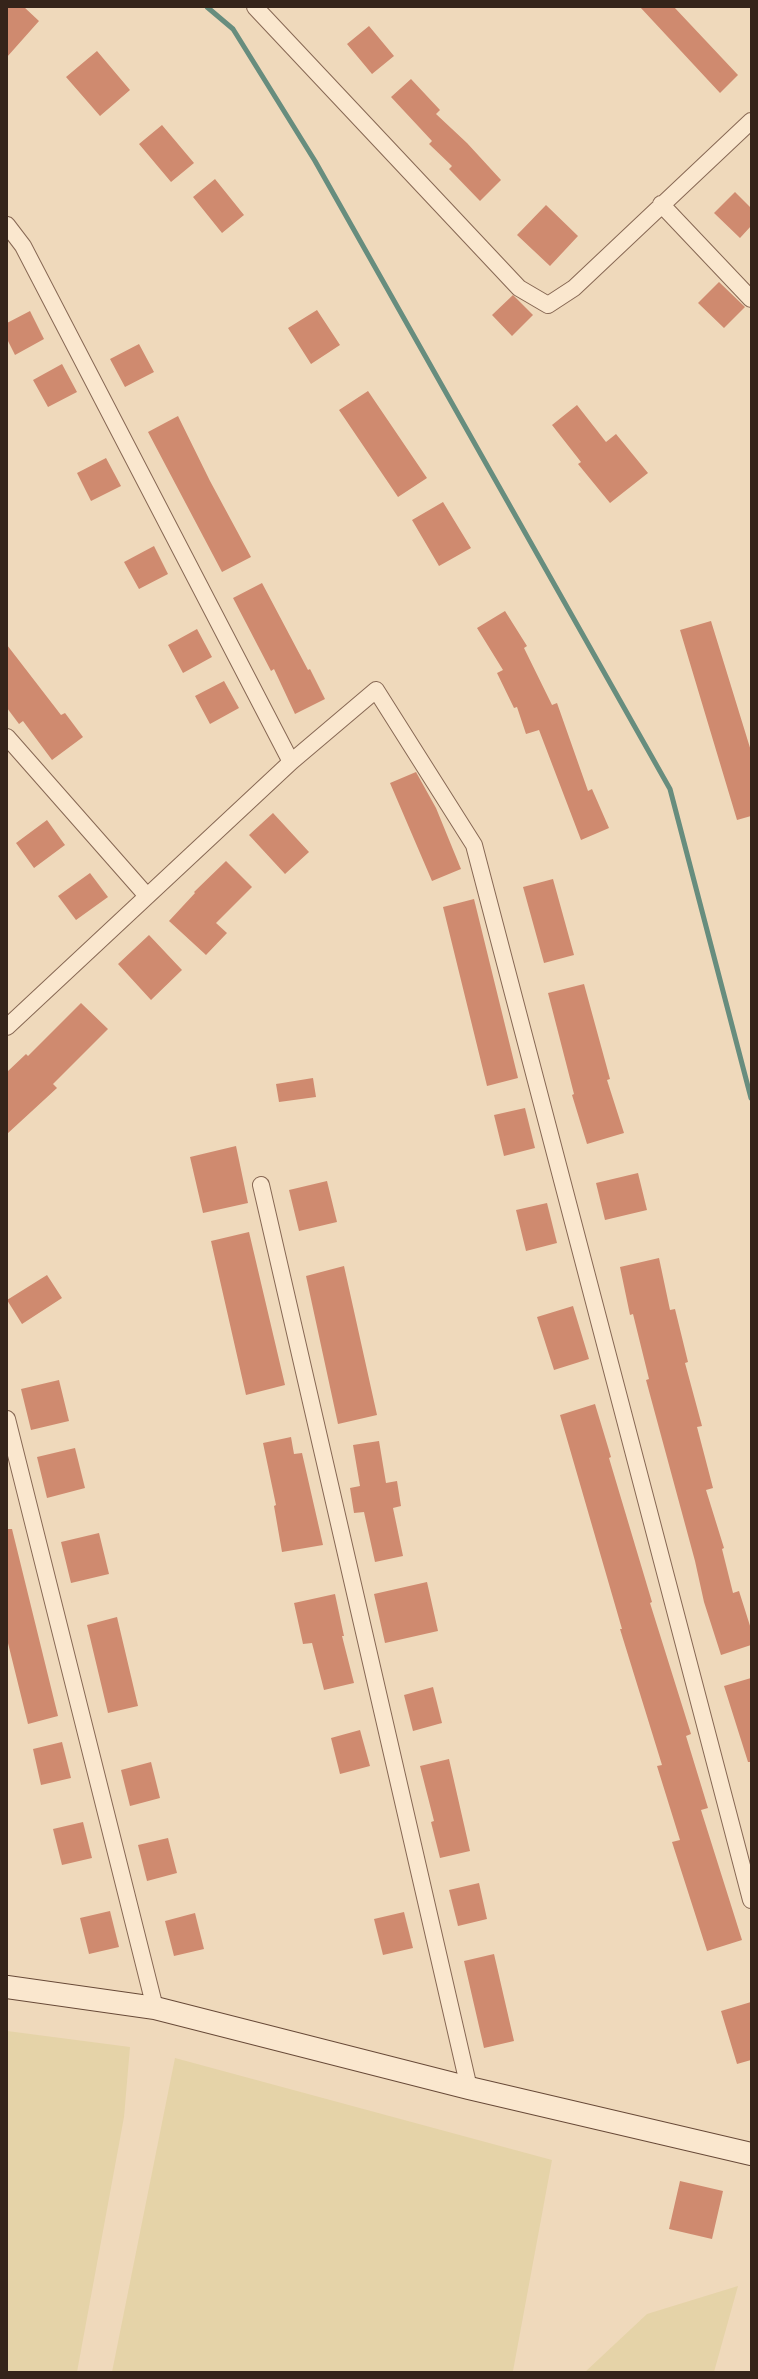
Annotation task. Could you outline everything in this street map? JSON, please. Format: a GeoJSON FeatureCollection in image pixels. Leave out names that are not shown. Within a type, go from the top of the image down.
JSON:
{"type":"FeatureCollection","features":[{"type":"Feature","properties":{"kind":"street"},"geometry":{"type":"LineString","coordinates":[[255,7],[519,288],[548,305],[574,288],[661,204],[751,122]]}},
{"type":"Feature","properties":{"kind":"street"},"geometry":{"type":"LineString","coordinates":[[661,204],[751,299]]}},
{"type":"Feature","properties":{"kind":"street"},"geometry":{"type":"LineString","coordinates":[[7,225],[23,246],[291,762]]}},
{"type":"Feature","properties":{"kind":"street"},"geometry":{"type":"LineString","coordinates":[[7,1027],[291,762],[376,690],[474,845],[751,1900]]}},
{"type":"Feature","properties":{"kind":"street"},"geometry":{"type":"LineString","coordinates":[[7,737],[147,896]]}},
{"type":"Feature","properties":{"kind":"street"},"geometry":{"type":"LineString","coordinates":[[261,1184],[469,2088]]}},
{"type":"Feature","properties":{"kind":"street"},"geometry":{"type":"LineString","coordinates":[[7,1419],[156,2008]]}},
{"type":"Feature","properties":{"kind":"street"},"geometry":{"type":"LineString","coordinates":[[7,1987],[156,2008],[469,2088],[751,2154]]}},
{"type":"Feature","properties":{"kind":"shaded area"},"geometry":{"type":"Polygon","coordinates":[[[7,2031],[130,2047],[124,2117],[77,2372],[7,2372],[7,2031]]]}},
{"type":"Feature","properties":{"kind":"shaded area"},"geometry":{"type":"Polygon","coordinates":[[[175,2058],[552,2160],[513,2371],[112,2372],[175,2058]]]}},
{"type":"Feature","properties":{"kind":"shaded area"},"geometry":{"type":"Polygon","coordinates":[[[738,2286],[714,2372],[585,2372],[647,2314],[738,2286]]]}},
{"type":"Feature","properties":{"kind":"building"},"geometry":{"type":"Polygon","coordinates":[[[7,7],[24,7],[39,21],[7,57],[7,7]]]}},
{"type":"Feature","properties":{"kind":"building"},"geometry":{"type":"Polygon","coordinates":[[[640,7],[674,7],[738,75],[720,93],[640,7]]]}},
{"type":"Feature","properties":{"kind":"building"},"geometry":{"type":"Polygon","coordinates":[[[369,26],[394,56],[372,74],[347,44],[369,26]]]}},
{"type":"Feature","properties":{"kind":"building"},"geometry":{"type":"Polygon","coordinates":[[[97,51],[130,90],[100,116],[66,77],[97,51]]]}},
{"type":"Feature","properties":{"kind":"building"},"geometry":{"type":"Polygon","coordinates":[[[411,79],[440,110],[436,114],[467,143],[501,180],[480,201],[449,169],[452,166],[429,144],[432,141],[391,97],[411,79]]]}},
{"type":"Feature","properties":{"kind":"building"},"geometry":{"type":"Polygon","coordinates":[[[162,125],[194,163],[171,182],[139,144],[162,125]]]}},
{"type":"Feature","properties":{"kind":"building"},"geometry":{"type":"Polygon","coordinates":[[[215,179],[244,215],[222,233],[193,197],[215,179]]]}},
{"type":"Feature","properties":{"kind":"building"},"geometry":{"type":"Polygon","coordinates":[[[735,192],[751,208],[751,226],[740,238],[714,213],[735,192]]]}},
{"type":"Feature","properties":{"kind":"building"},"geometry":{"type":"Polygon","coordinates":[[[546,205],[578,236],[550,266],[517,235],[546,205]]]}},
{"type":"Feature","properties":{"kind":"building"},"geometry":{"type":"Polygon","coordinates":[[[719,282],[745,307],[724,328],[698,303],[719,282]]]}},
{"type":"Feature","properties":{"kind":"building"},"geometry":{"type":"Polygon","coordinates":[[[513,295],[533,315],[512,336],[492,315],[513,295]]]}},
{"type":"Feature","properties":{"kind":"building"},"geometry":{"type":"Polygon","coordinates":[[[317,310],[340,345],[311,364],[288,328],[317,310]]]}},
{"type":"Feature","properties":{"kind":"building"},"geometry":{"type":"Polygon","coordinates":[[[30,311],[44,339],[15,355],[7,339],[7,323],[30,311]]]}},
{"type":"Feature","properties":{"kind":"building"},"geometry":{"type":"Polygon","coordinates":[[[139,344],[154,372],[125,387],[110,359],[139,344]]]}},
{"type":"Feature","properties":{"kind":"building"},"geometry":{"type":"Polygon","coordinates":[[[62,364],[77,392],[48,407],[33,380],[62,364]]]}},
{"type":"Feature","properties":{"kind":"building"},"geometry":{"type":"Polygon","coordinates":[[[368,391],[427,478],[398,497],[339,410],[368,391]]]}},
{"type":"Feature","properties":{"kind":"building"},"geometry":{"type":"Polygon","coordinates":[[[577,405],[606,442],[616,434],[648,473],[610,503],[578,464],[581,462],[552,425],[577,405]]]}},
{"type":"Feature","properties":{"kind":"building"},"geometry":{"type":"Polygon","coordinates":[[[178,416],[210,481],[251,557],[222,572],[148,432],[178,416]]]}},
{"type":"Feature","properties":{"kind":"building"},"geometry":{"type":"Polygon","coordinates":[[[106,458],[121,486],[91,501],[77,473],[106,458]]]}},
{"type":"Feature","properties":{"kind":"building"},"geometry":{"type":"Polygon","coordinates":[[[443,502],[471,548],[439,566],[412,520],[443,502]]]}},
{"type":"Feature","properties":{"kind":"building"},"geometry":{"type":"Polygon","coordinates":[[[154,546],[168,574],[139,589],[124,562],[154,546]]]}},
{"type":"Feature","properties":{"kind":"building"},"geometry":{"type":"Polygon","coordinates":[[[262,583],[325,699],[295,714],[274,669],[271,671],[233,598],[262,583]]]}},
{"type":"Feature","properties":{"kind":"building"},"geometry":{"type":"Polygon","coordinates":[[[505,611],[527,646],[524,648],[552,705],[557,703],[588,791],[592,789],[609,828],[581,840],[539,730],[526,734],[517,707],[514,708],[497,673],[503,670],[477,628],[505,611]]]}},
{"type":"Feature","properties":{"kind":"building"},"geometry":{"type":"Polygon","coordinates":[[[711,621],[751,751],[751,816],[737,820],[680,630],[711,621]]]}},
{"type":"Feature","properties":{"kind":"building"},"geometry":{"type":"Polygon","coordinates":[[[197,629],[212,657],[183,673],[168,645],[197,629]]]}},
{"type":"Feature","properties":{"kind":"building"},"geometry":{"type":"Polygon","coordinates":[[[7,645],[61,715],[65,713],[83,737],[52,760],[23,721],[19,724],[7,708],[7,645]]]}},
{"type":"Feature","properties":{"kind":"building"},"geometry":{"type":"Polygon","coordinates":[[[224,681],[239,708],[210,724],[195,696],[224,681]]]}},
{"type":"Feature","properties":{"kind":"building"},"geometry":{"type":"Polygon","coordinates":[[[416,772],[436,808],[461,869],[432,881],[390,783],[416,772]]]}},
{"type":"Feature","properties":{"kind":"building"},"geometry":{"type":"Polygon","coordinates":[[[273,813],[309,852],[285,874],[249,835],[273,813]]]}},
{"type":"Feature","properties":{"kind":"building"},"geometry":{"type":"Polygon","coordinates":[[[47,820],[65,845],[34,868],[16,843],[47,820]]]}},
{"type":"Feature","properties":{"kind":"building"},"geometry":{"type":"Polygon","coordinates":[[[226,861],[252,887],[216,923],[227,933],[206,955],[169,921],[195,893],[194,892],[226,861]]]}},
{"type":"Feature","properties":{"kind":"building"},"geometry":{"type":"Polygon","coordinates":[[[90,873],[108,897],[76,920],[58,896],[90,873]]]}},
{"type":"Feature","properties":{"kind":"building"},"geometry":{"type":"Polygon","coordinates":[[[553,879],[574,955],[544,963],[523,887],[553,879]]]}},
{"type":"Feature","properties":{"kind":"building"},"geometry":{"type":"Polygon","coordinates":[[[474,899],[518,1078],[487,1086],[443,907],[474,899]]]}},
{"type":"Feature","properties":{"kind":"building"},"geometry":{"type":"Polygon","coordinates":[[[149,935],[182,970],[151,1000],[118,964],[149,935]]]}},
{"type":"Feature","properties":{"kind":"building"},"geometry":{"type":"Polygon","coordinates":[[[584,984],[610,1079],[607,1080],[624,1133],[587,1144],[572,1095],[574,1094],[548,993],[584,984]]]}},
{"type":"Feature","properties":{"kind":"building"},"geometry":{"type":"Polygon","coordinates":[[[81,1003],[108,1029],[53,1084],[57,1088],[7,1134],[7,1072],[26,1054],[28,1056],[81,1003]]]}},
{"type":"Feature","properties":{"kind":"building"},"geometry":{"type":"Polygon","coordinates":[[[313,1078],[316,1097],[279,1102],[276,1084],[313,1078]]]}},
{"type":"Feature","properties":{"kind":"building"},"geometry":{"type":"Polygon","coordinates":[[[525,1108],[535,1148],[504,1156],[494,1115],[525,1108]]]}},
{"type":"Feature","properties":{"kind":"building"},"geometry":{"type":"Polygon","coordinates":[[[236,1146],[248,1203],[203,1213],[190,1157],[236,1146]]]}},
{"type":"Feature","properties":{"kind":"building"},"geometry":{"type":"Polygon","coordinates":[[[638,1173],[647,1210],[605,1220],[596,1183],[638,1173]]]}},
{"type":"Feature","properties":{"kind":"building"},"geometry":{"type":"Polygon","coordinates":[[[327,1181],[337,1222],[299,1231],[289,1190],[327,1181]]]}},
{"type":"Feature","properties":{"kind":"building"},"geometry":{"type":"Polygon","coordinates":[[[547,1203],[557,1243],[526,1251],[516,1210],[547,1203]]]}},
{"type":"Feature","properties":{"kind":"building"},"geometry":{"type":"Polygon","coordinates":[[[249,1232],[285,1385],[246,1395],[211,1241],[249,1232]]]}},
{"type":"Feature","properties":{"kind":"building"},"geometry":{"type":"Polygon","coordinates":[[[659,1258],[670,1310],[675,1309],[688,1362],[685,1363],[702,1426],[697,1427],[713,1488],[706,1490],[724,1548],[722,1549],[733,1593],[739,1591],[751,1629],[751,1645],[721,1655],[704,1602],[695,1561],[646,1380],[649,1379],[633,1314],[630,1315],[620,1267],[659,1258]]]}},
{"type":"Feature","properties":{"kind":"building"},"geometry":{"type":"Polygon","coordinates":[[[344,1266],[377,1415],[338,1424],[306,1276],[344,1266]]]}},
{"type":"Feature","properties":{"kind":"building"},"geometry":{"type":"Polygon","coordinates":[[[47,1275],[62,1298],[22,1324],[7,1300],[47,1275]]]}},
{"type":"Feature","properties":{"kind":"building"},"geometry":{"type":"Polygon","coordinates":[[[573,1306],[589,1359],[554,1370],[537,1317],[573,1306]]]}},
{"type":"Feature","properties":{"kind":"building"},"geometry":{"type":"Polygon","coordinates":[[[59,1380],[69,1421],[31,1430],[21,1389],[59,1380]]]}},
{"type":"Feature","properties":{"kind":"building"},"geometry":{"type":"Polygon","coordinates":[[[595,1404],[611,1457],[609,1458],[652,1602],[650,1603],[691,1734],[686,1736],[708,1808],[701,1810],[742,1940],[707,1951],[672,1842],[680,1840],[657,1766],[662,1765],[620,1629],[622,1629],[560,1415],[595,1404]]]}},
{"type":"Feature","properties":{"kind":"building"},"geometry":{"type":"Polygon","coordinates":[[[291,1437],[294,1454],[302,1453],[323,1545],[282,1552],[274,1506],[276,1505],[263,1443],[291,1437]]]}},
{"type":"Feature","properties":{"kind":"building"},"geometry":{"type":"Polygon","coordinates":[[[379,1441],[386,1483],[397,1481],[401,1506],[393,1508],[403,1556],[375,1562],[364,1512],[354,1513],[350,1488],[360,1486],[353,1445],[379,1441]]]}},
{"type":"Feature","properties":{"kind":"building"},"geometry":{"type":"Polygon","coordinates":[[[75,1448],[85,1488],[47,1498],[37,1457],[75,1448]]]}},
{"type":"Feature","properties":{"kind":"building"},"geometry":{"type":"Polygon","coordinates":[[[7,1529],[12,1529],[58,1716],[28,1724],[7,1639],[7,1529]]]}},
{"type":"Feature","properties":{"kind":"building"},"geometry":{"type":"Polygon","coordinates":[[[99,1533],[109,1574],[71,1583],[61,1542],[99,1533]]]}},
{"type":"Feature","properties":{"kind":"building"},"geometry":{"type":"Polygon","coordinates":[[[427,1582],[438,1631],[385,1643],[374,1594],[427,1582]]]}},
{"type":"Feature","properties":{"kind":"building"},"geometry":{"type":"Polygon","coordinates":[[[335,1594],[344,1636],[342,1636],[354,1683],[324,1690],[312,1643],[303,1644],[294,1603],[335,1594]]]}},
{"type":"Feature","properties":{"kind":"building"},"geometry":{"type":"Polygon","coordinates":[[[117,1617],[138,1706],[108,1713],[87,1625],[117,1617]]]}},
{"type":"Feature","properties":{"kind":"building"},"geometry":{"type":"Polygon","coordinates":[[[751,1678],[751,1762],[748,1762],[724,1686],[751,1678]]]}},
{"type":"Feature","properties":{"kind":"building"},"geometry":{"type":"Polygon","coordinates":[[[433,1687],[442,1723],[413,1731],[404,1695],[433,1687]]]}},
{"type":"Feature","properties":{"kind":"building"},"geometry":{"type":"Polygon","coordinates":[[[360,1730],[370,1766],[340,1774],[331,1738],[360,1730]]]}},
{"type":"Feature","properties":{"kind":"building"},"geometry":{"type":"Polygon","coordinates":[[[62,1742],[71,1778],[41,1785],[33,1749],[62,1742]]]}},
{"type":"Feature","properties":{"kind":"building"},"geometry":{"type":"Polygon","coordinates":[[[449,1759],[470,1851],[440,1858],[431,1822],[434,1821],[420,1766],[449,1759]]]}},
{"type":"Feature","properties":{"kind":"building"},"geometry":{"type":"Polygon","coordinates":[[[151,1762],[160,1798],[130,1806],[121,1770],[151,1762]]]}},
{"type":"Feature","properties":{"kind":"building"},"geometry":{"type":"Polygon","coordinates":[[[83,1822],[92,1858],[62,1865],[53,1829],[83,1822]]]}},
{"type":"Feature","properties":{"kind":"building"},"geometry":{"type":"Polygon","coordinates":[[[168,1838],[177,1873],[147,1881],[138,1845],[168,1838]]]}},
{"type":"Feature","properties":{"kind":"building"},"geometry":{"type":"Polygon","coordinates":[[[479,1883],[487,1919],[458,1926],[449,1890],[479,1883]]]}},
{"type":"Feature","properties":{"kind":"building"},"geometry":{"type":"Polygon","coordinates":[[[110,1911],[119,1947],[89,1954],[80,1918],[110,1911]]]}},
{"type":"Feature","properties":{"kind":"building"},"geometry":{"type":"Polygon","coordinates":[[[404,1912],[413,1948],[383,1955],[374,1919],[404,1912]]]}},
{"type":"Feature","properties":{"kind":"building"},"geometry":{"type":"Polygon","coordinates":[[[195,1913],[204,1949],[174,1956],[165,1921],[195,1913]]]}},
{"type":"Feature","properties":{"kind":"building"},"geometry":{"type":"Polygon","coordinates":[[[494,1954],[514,2041],[484,2048],[464,1961],[494,1954]]]}},
{"type":"Feature","properties":{"kind":"building"},"geometry":{"type":"Polygon","coordinates":[[[751,2002],[751,2060],[737,2064],[721,2011],[751,2002]]]}},
{"type":"Feature","properties":{"kind":"building"},"geometry":{"type":"Polygon","coordinates":[[[680,2181],[723,2191],[712,2239],[669,2229],[680,2181]]]}},
{"type":"Feature","properties":{"kind":"waterway"},"geometry":{"type":"LineString","coordinates":[[207,7],[233,29],[315,161],[670,789],[751,1098]]}}]}
